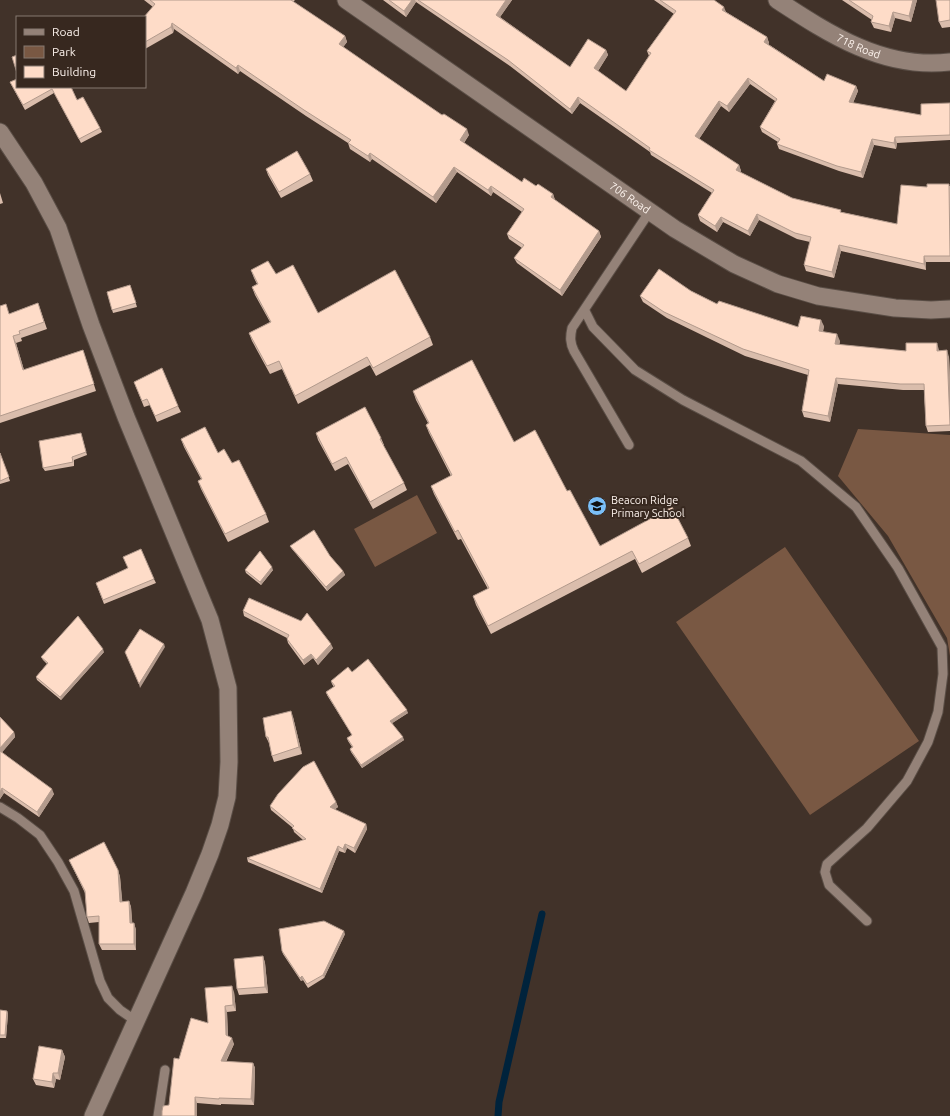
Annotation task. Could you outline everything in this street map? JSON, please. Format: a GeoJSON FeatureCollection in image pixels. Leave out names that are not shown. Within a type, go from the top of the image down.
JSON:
{"type":"FeatureCollection","features":[{"type":"Feature","properties":{"kind":"street","name":"706 Road"},"geometry":{"type":"LineString","coordinates":[[346,0],[675,229],[734,264],[778,284],[818,296],[862,304],[917,310],[950,309]]}},
{"type":"Feature","properties":{"kind":"street","name":"718 Road"},"geometry":{"type":"LineString","coordinates":[[777,0],[828,33],[872,53],[917,64],[950,62]]}},
{"type":"Feature","properties":{"kind":"street"},"geometry":{"type":"LineString","coordinates":[[0,132],[25,167],[58,228],[91,325],[126,417],[210,620],[228,688],[230,721],[227,797],[220,825],[194,893],[92,1116]]}},
{"type":"Feature","properties":{"kind":"lane"},"geometry":{"type":"LineString","coordinates":[[629,445],[571,344],[572,328],[585,311],[650,211]]}},
{"type":"Feature","properties":{"kind":"lane"},"geometry":{"type":"LineString","coordinates":[[585,311],[593,327],[635,370],[683,400],[801,461],[856,508],[898,568],[942,647],[943,674],[938,712],[928,742],[907,781],[867,828],[827,864],[825,872],[829,885],[867,921]]}},
{"type":"Feature","properties":{"kind":"lane"},"geometry":{"type":"LineString","coordinates":[[0,807],[18,818],[40,835],[58,862],[74,891],[100,981],[108,998],[120,1010],[136,1021]]}},
{"type":"Feature","properties":{"kind":"lane"},"geometry":{"type":"LineString","coordinates":[[158,1116],[166,1070]]}},
{"type":"Feature","properties":{"kind":"green space"},"geometry":{"type":"Polygon","coordinates":[[[858,429],[950,435],[950,656],[947,638],[888,536],[838,476],[858,429]]]}},
{"type":"Feature","properties":{"kind":"green space"},"geometry":{"type":"Polygon","coordinates":[[[417,495],[437,533],[375,567],[354,529],[417,495]]]}},
{"type":"Feature","properties":{"kind":"green space"},"geometry":{"type":"Polygon","coordinates":[[[785,547],[919,741],[810,815],[676,622],[785,547]]]}},
{"type":"Feature","properties":{"kind":"building"},"geometry":{"type":"Polygon","coordinates":[[[150,0],[291,0],[345,36],[339,44],[442,115],[444,114],[467,129],[460,140],[522,182],[524,178],[536,186],[538,184],[553,194],[551,197],[599,231],[560,290],[514,258],[524,245],[507,234],[524,209],[491,186],[488,190],[454,167],[433,197],[370,153],[368,156],[348,143],[351,140],[238,65],[236,68],[172,23],[171,27],[146,41],[145,16],[155,4],[150,0]]]}},
{"type":"Feature","properties":{"kind":"building"},"geometry":{"type":"Polygon","coordinates":[[[389,0],[412,0],[404,11],[389,0]]]}},
{"type":"Feature","properties":{"kind":"building"},"geometry":{"type":"Polygon","coordinates":[[[418,0],[506,0],[496,15],[570,67],[588,39],[606,50],[594,68],[626,91],[651,53],[647,51],[676,11],[660,0],[714,0],[724,7],[722,10],[767,37],[764,42],[824,81],[827,74],[856,86],[849,102],[921,115],[921,104],[950,103],[950,135],[895,137],[894,143],[872,139],[861,172],[837,166],[777,144],[780,139],[760,127],[777,99],[748,78],[727,106],[719,101],[695,136],[739,165],[736,170],[792,198],[841,210],[840,212],[897,224],[901,185],[927,187],[927,184],[949,184],[950,256],[924,256],[924,264],[839,245],[832,272],[804,265],[811,237],[795,233],[757,214],[748,231],[721,217],[715,226],[698,215],[714,190],[649,150],[650,148],[578,97],[570,109],[508,60],[418,0]]]}},
{"type":"Feature","properties":{"kind":"building"},"geometry":{"type":"Polygon","coordinates":[[[849,0],[913,0],[909,16],[893,12],[889,26],[871,22],[873,16],[849,0]]]}},
{"type":"Feature","properties":{"kind":"building"},"geometry":{"type":"Polygon","coordinates":[[[936,0],[950,0],[950,20],[939,22],[936,0]]]}},
{"type":"Feature","properties":{"kind":"building"},"geometry":{"type":"Polygon","coordinates":[[[16,55],[16,70],[12,57],[16,55]]]}},
{"type":"Feature","properties":{"kind":"building"},"geometry":{"type":"Polygon","coordinates":[[[16,79],[16,88],[71,88],[77,100],[83,97],[100,128],[79,139],[52,89],[23,105],[10,82],[16,79]]]}},
{"type":"Feature","properties":{"kind":"building"},"geometry":{"type":"Polygon","coordinates":[[[297,151],[310,174],[279,192],[266,169],[297,151]]]}},
{"type":"Feature","properties":{"kind":"building"},"geometry":{"type":"Polygon","coordinates":[[[268,261],[276,274],[293,265],[318,313],[395,270],[430,337],[373,368],[367,357],[295,396],[279,361],[267,366],[249,333],[271,322],[252,287],[258,284],[251,270],[268,261]]]}},
{"type":"Feature","properties":{"kind":"building"},"geometry":{"type":"Polygon","coordinates":[[[659,269],[691,291],[717,304],[719,301],[798,327],[801,316],[821,320],[819,331],[837,334],[835,344],[906,351],[906,343],[937,343],[937,351],[947,350],[950,425],[926,426],[924,384],[900,384],[836,378],[828,416],[802,411],[809,370],[743,349],[664,312],[640,296],[659,269]]]}},
{"type":"Feature","properties":{"kind":"building"},"geometry":{"type":"Polygon","coordinates":[[[130,285],[136,303],[112,310],[107,292],[130,285]]]}},
{"type":"Feature","properties":{"kind":"building"},"geometry":{"type":"Polygon","coordinates":[[[38,303],[44,322],[19,331],[20,334],[13,336],[23,370],[83,350],[94,384],[0,416],[0,306],[6,304],[9,314],[38,303]]]}},
{"type":"Feature","properties":{"kind":"building"},"geometry":{"type":"Polygon","coordinates":[[[472,360],[514,442],[535,430],[567,491],[570,490],[600,546],[672,507],[688,538],[639,564],[632,551],[488,626],[473,596],[489,588],[458,530],[455,532],[431,486],[452,475],[426,425],[429,423],[413,391],[472,360]]]}},
{"type":"Feature","properties":{"kind":"building"},"geometry":{"type":"Polygon","coordinates":[[[162,368],[178,406],[155,416],[147,399],[142,401],[134,382],[162,368]]]}},
{"type":"Feature","properties":{"kind":"building"},"geometry":{"type":"Polygon","coordinates":[[[365,407],[381,438],[380,439],[404,483],[370,502],[346,457],[332,464],[316,433],[365,407]]]}},
{"type":"Feature","properties":{"kind":"building"},"geometry":{"type":"Polygon","coordinates":[[[205,427],[218,453],[224,449],[232,463],[239,460],[266,514],[225,534],[198,481],[202,479],[181,439],[205,427]]]}},
{"type":"Feature","properties":{"kind":"building"},"geometry":{"type":"Polygon","coordinates":[[[81,433],[86,452],[72,457],[73,462],[43,468],[39,441],[81,433]]]}},
{"type":"Feature","properties":{"kind":"building"},"geometry":{"type":"Polygon","coordinates":[[[0,453],[9,477],[0,481],[0,453]]]}},
{"type":"Feature","properties":{"kind":"building"},"geometry":{"type":"Polygon","coordinates":[[[314,530],[330,556],[343,571],[326,587],[290,546],[314,530]]]}},
{"type":"Feature","properties":{"kind":"building"},"geometry":{"type":"Polygon","coordinates":[[[141,549],[154,579],[103,600],[96,583],[128,568],[123,557],[141,549]]]}},
{"type":"Feature","properties":{"kind":"building"},"geometry":{"type":"Polygon","coordinates":[[[260,551],[272,567],[260,582],[245,570],[260,551]]]}},
{"type":"Feature","properties":{"kind":"building"},"geometry":{"type":"Polygon","coordinates":[[[249,598],[301,621],[307,613],[331,644],[316,660],[311,654],[303,660],[287,639],[289,635],[243,611],[249,598]]]}},
{"type":"Feature","properties":{"kind":"building"},"geometry":{"type":"Polygon","coordinates":[[[78,616],[103,649],[60,697],[36,677],[48,663],[41,657],[78,616]]]}},
{"type":"Feature","properties":{"kind":"building"},"geometry":{"type":"Polygon","coordinates":[[[140,629],[164,644],[139,684],[125,652],[140,629]]]}},
{"type":"Feature","properties":{"kind":"building"},"geometry":{"type":"Polygon","coordinates":[[[368,659],[407,710],[390,721],[403,737],[361,765],[350,749],[353,747],[347,738],[352,735],[326,692],[335,686],[331,681],[348,667],[352,672],[368,659]]]}},
{"type":"Feature","properties":{"kind":"building"},"geometry":{"type":"Polygon","coordinates":[[[291,711],[299,747],[272,756],[268,737],[266,737],[263,718],[291,711]]]}},
{"type":"Feature","properties":{"kind":"building"},"geometry":{"type":"Polygon","coordinates":[[[0,717],[14,732],[0,748],[0,717]]]}},
{"type":"Feature","properties":{"kind":"building"},"geometry":{"type":"Polygon","coordinates":[[[0,751],[52,789],[37,812],[2,788],[0,792],[0,751]]]}},
{"type":"Feature","properties":{"kind":"building"},"geometry":{"type":"Polygon","coordinates":[[[314,761],[336,802],[330,807],[366,824],[354,848],[345,844],[343,849],[338,846],[320,889],[247,858],[306,839],[292,828],[294,826],[270,806],[278,794],[303,767],[314,761]]]}},
{"type":"Feature","properties":{"kind":"building"},"geometry":{"type":"Polygon","coordinates":[[[104,842],[118,870],[120,902],[129,901],[130,923],[134,923],[134,944],[99,944],[99,916],[87,917],[85,891],[69,860],[104,842]]]}},
{"type":"Feature","properties":{"kind":"building"},"geometry":{"type":"Polygon","coordinates":[[[324,921],[344,931],[323,975],[307,984],[302,976],[300,978],[282,951],[279,929],[324,921]]]}},
{"type":"Feature","properties":{"kind":"building"},"geometry":{"type":"Polygon","coordinates":[[[263,956],[265,987],[237,989],[234,959],[263,956]]]}},
{"type":"Feature","properties":{"kind":"building"},"geometry":{"type":"Polygon","coordinates":[[[232,986],[233,1005],[225,1006],[226,1035],[232,1038],[221,1061],[253,1063],[251,1099],[195,1097],[195,1116],[162,1116],[163,1106],[169,1105],[174,1058],[179,1059],[191,1018],[208,1023],[205,988],[232,986]]]}},
{"type":"Feature","properties":{"kind":"building"},"geometry":{"type":"Polygon","coordinates":[[[0,1010],[7,1011],[5,1035],[0,1035],[0,1010]]]}},
{"type":"Feature","properties":{"kind":"building"},"geometry":{"type":"Polygon","coordinates":[[[39,1046],[62,1050],[58,1073],[53,1073],[52,1082],[33,1079],[39,1046]]]}},
{"type":"Feature","properties":{"kind":"waterway"},"geometry":{"type":"LineString","coordinates":[[498,1116],[499,1102],[542,914]]}},
{"type":"Feature","properties":{"kind":"place","name":"Beacon Ridge Primary School"},"geometry":{"type":"Point","coordinates":[597,506]}}]}
